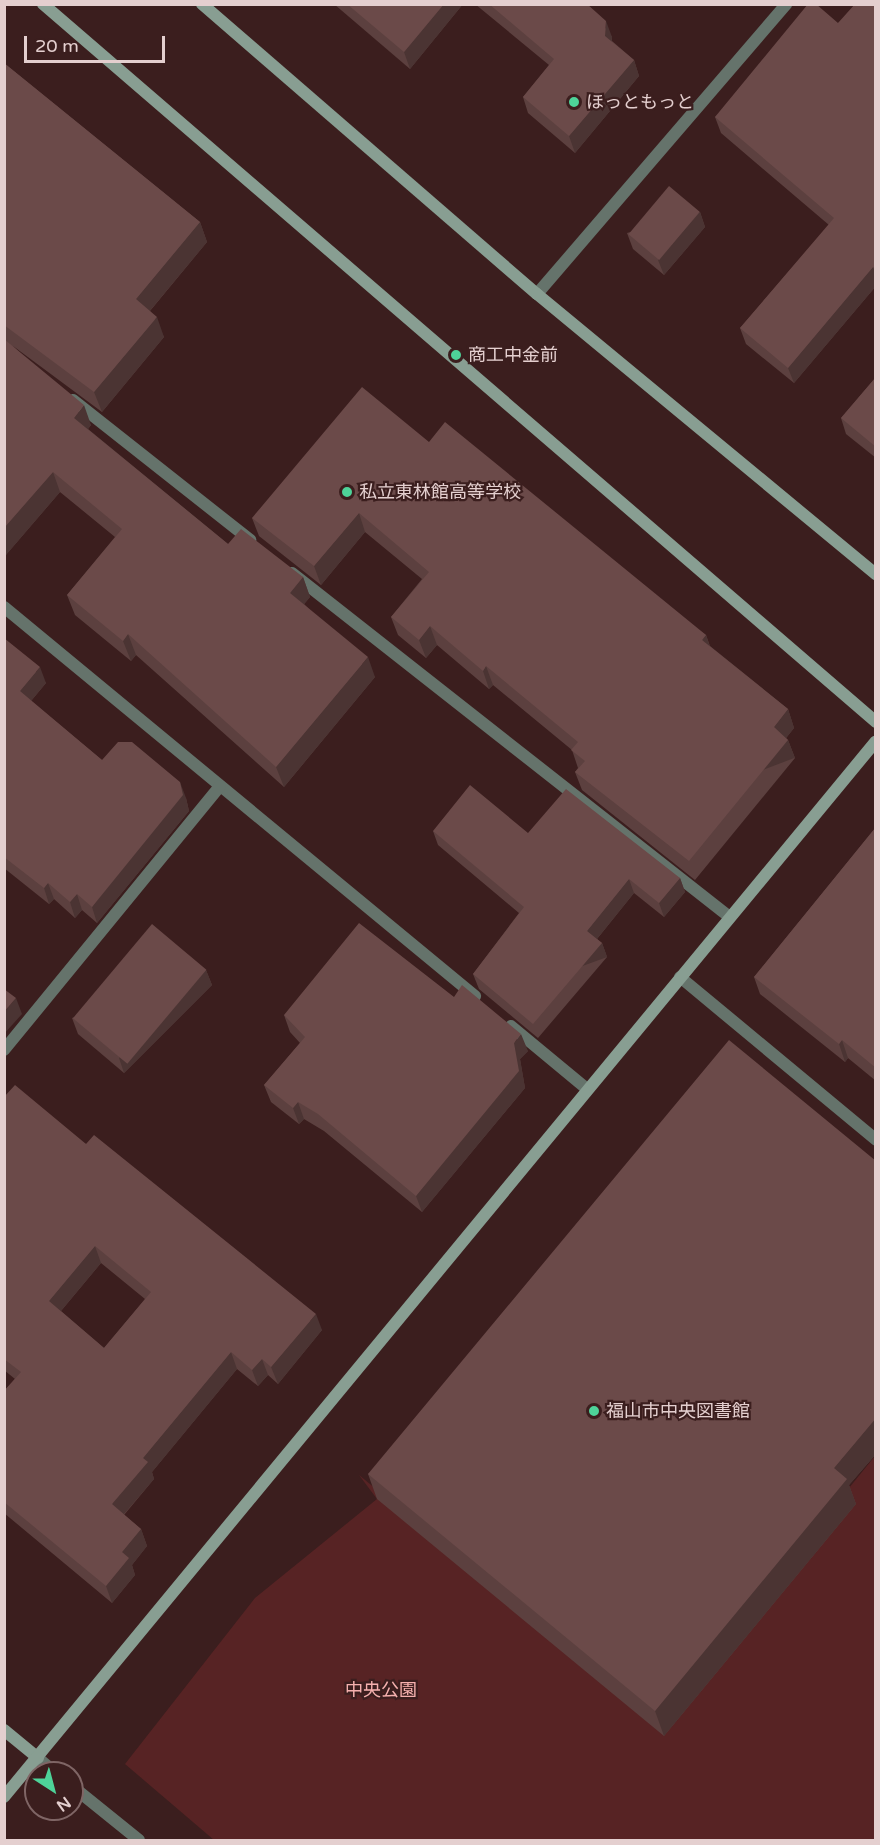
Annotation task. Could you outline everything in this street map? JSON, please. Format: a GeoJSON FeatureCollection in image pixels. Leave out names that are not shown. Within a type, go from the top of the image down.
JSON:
{"type":"FeatureCollection","features":[{"type":"Feature","properties":{"kind":"street"},"geometry":{"type":"LineString","coordinates":[[43,4],[876,722]]}},
{"type":"Feature","properties":{"kind":"street"},"geometry":{"type":"LineString","coordinates":[[202,4],[537,294],[876,574]]}},
{"type":"Feature","properties":{"kind":"street"},"geometry":{"type":"LineString","coordinates":[[537,294],[786,4]]}},
{"type":"Feature","properties":{"kind":"street"},"geometry":{"type":"LineString","coordinates":[[61,390],[258,546]]}},
{"type":"Feature","properties":{"kind":"street"},"geometry":{"type":"LineString","coordinates":[[277,561],[727,915]]}},
{"type":"Feature","properties":{"kind":"street"},"geometry":{"type":"LineString","coordinates":[[4,608],[587,1089]]}},
{"type":"Feature","properties":{"kind":"street"},"geometry":{"type":"LineString","coordinates":[[4,1797],[680,976],[727,915],[876,741]]}},
{"type":"Feature","properties":{"kind":"street"},"geometry":{"type":"LineString","coordinates":[[4,1050],[220,786]]}},
{"type":"Feature","properties":{"kind":"street"},"geometry":{"type":"LineString","coordinates":[[680,976],[876,1140]]}},
{"type":"Feature","properties":{"kind":"street"},"geometry":{"type":"LineString","coordinates":[[4,1730],[42,1761]]}},
{"type":"Feature","properties":{"kind":"street"},"geometry":{"type":"LineString","coordinates":[[84,1796],[139,1840]]}},
{"type":"Feature","properties":{"kind":"green space","name":"中央公園"},"geometry":{"type":"Polygon","coordinates":[[[875,1456],[875,1840],[214,1840],[125,1764],[255,1598],[377,1499],[359,1475],[659,1722],[875,1456]]]}},
{"type":"Feature","properties":{"kind":"building"},"geometry":{"type":"Polygon","coordinates":[[[347,4],[444,4],[404,52],[347,4]]]}},
{"type":"Feature","properties":{"kind":"building"},"geometry":{"type":"Polygon","coordinates":[[[489,4],[587,4],[606,21],[605,36],[634,60],[569,136],[523,97],[554,59],[489,4]]]}},
{"type":"Feature","properties":{"kind":"building"},"geometry":{"type":"Polygon","coordinates":[[[808,4],[816,4],[838,23],[855,4],[876,4],[876,269],[873,267],[788,368],[740,328],[834,218],[715,117],[808,4]]]}},
{"type":"Feature","properties":{"kind":"building"},"geometry":{"type":"Polygon","coordinates":[[[4,63],[200,222],[136,299],[157,317],[94,392],[4,325],[4,63]]]}},
{"type":"Feature","properties":{"kind":"building"},"geometry":{"type":"Polygon","coordinates":[[[669,186],[700,212],[659,260],[629,234],[669,186]]]}},
{"type":"Feature","properties":{"kind":"building"},"geometry":{"type":"Polygon","coordinates":[[[4,339],[84,405],[74,418],[228,544],[241,529],[303,577],[290,593],[368,657],[276,767],[128,634],[123,641],[67,595],[122,529],[53,472],[4,528],[4,339]]]}},
{"type":"Feature","properties":{"kind":"building"},"geometry":{"type":"Polygon","coordinates":[[[876,377],[876,447],[841,418],[876,377]]]}},
{"type":"Feature","properties":{"kind":"building"},"geometry":{"type":"Polygon","coordinates":[[[362,387],[429,442],[445,422],[706,635],[702,640],[788,709],[774,727],[788,740],[689,861],[575,772],[585,761],[571,750],[578,742],[486,666],[483,671],[430,626],[419,640],[391,617],[429,572],[359,513],[314,566],[252,518],[362,387]]]}},
{"type":"Feature","properties":{"kind":"building"},"geometry":{"type":"Polygon","coordinates":[[[4,638],[40,667],[20,691],[102,760],[118,742],[132,742],[180,782],[183,795],[92,907],[77,894],[70,902],[48,883],[44,888],[4,857],[4,638]]]}},
{"type":"Feature","properties":{"kind":"building"},"geometry":{"type":"Polygon","coordinates":[[[470,785],[528,833],[566,789],[680,878],[659,903],[629,879],[587,931],[602,943],[533,1024],[473,974],[524,907],[433,831],[470,785]]]}},
{"type":"Feature","properties":{"kind":"building"},"geometry":{"type":"Polygon","coordinates":[[[876,827],[876,1068],[842,1040],[839,1044],[754,977],[876,827]]]}},
{"type":"Feature","properties":{"kind":"building"},"geometry":{"type":"Polygon","coordinates":[[[359,923],[454,997],[462,985],[521,1034],[514,1043],[519,1071],[416,1196],[318,1114],[298,1102],[293,1108],[264,1085],[305,1037],[284,1015],[359,923]]]}},
{"type":"Feature","properties":{"kind":"building"},"geometry":{"type":"Polygon","coordinates":[[[152,924],[206,970],[127,1064],[73,1018],[152,924]]]}},
{"type":"Feature","properties":{"kind":"building"},"geometry":{"type":"Polygon","coordinates":[[[4,989],[16,998],[4,1012],[4,989]]]}},
{"type":"Feature","properties":{"kind":"building","name":"福山市中央図書館"},"geometry":{"type":"Polygon","coordinates":[[[729,1040],[876,1161],[876,1418],[834,1468],[847,1479],[655,1711],[368,1474],[729,1040]]]}},
{"type":"Feature","properties":{"kind":"building"},"geometry":{"type":"Polygon","coordinates":[[[15,1085],[86,1144],[94,1135],[316,1314],[271,1367],[262,1359],[252,1370],[231,1352],[143,1458],[148,1462],[112,1504],[141,1529],[122,1552],[129,1558],[106,1586],[4,1502],[4,1391],[21,1372],[4,1359],[4,1097],[15,1085]],[[95,1246],[49,1301],[104,1348],[151,1292],[95,1246]]]}},
{"type":"Feature","properties":{"kind":"place","name":"ほっともっと"},"geometry":{"type":"Point","coordinates":[574,102]}},
{"type":"Feature","properties":{"kind":"place","name":"商工中金前"},"geometry":{"type":"Point","coordinates":[456,355]}},
{"type":"Feature","properties":{"kind":"place","name":"私立東林館高等学校"},"geometry":{"type":"Point","coordinates":[347,492]}},
{"type":"Feature","properties":{"kind":"place","name":"福山市中央図書館"},"geometry":{"type":"Point","coordinates":[594,1411]}}]}
